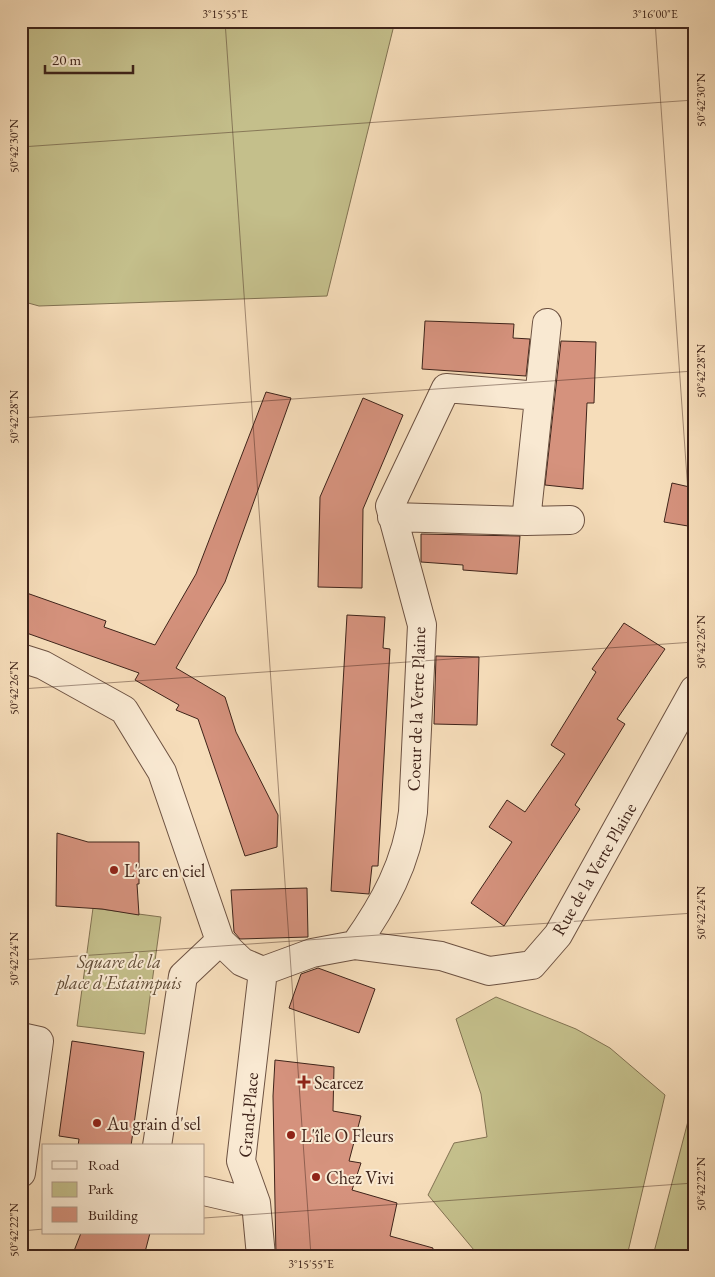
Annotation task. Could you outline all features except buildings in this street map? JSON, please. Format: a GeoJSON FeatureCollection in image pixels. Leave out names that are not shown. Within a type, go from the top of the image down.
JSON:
{"type":"FeatureCollection","features":[{"type":"Feature","properties":{"kind":"street"},"geometry":{"type":"LineString","coordinates":[[526,521],[546,323]]}},
{"type":"Feature","properties":{"kind":"street","name":"Coeur de la Verte Plaine"},"geometry":{"type":"LineString","coordinates":[[355,945],[392,888],[410,833],[413,812],[422,625],[390,506],[446,388],[538,396]]}},
{"type":"Feature","properties":{"kind":"street"},"geometry":{"type":"LineString","coordinates":[[392,517],[526,521],[570,520]]}},
{"type":"Feature","properties":{"kind":"street"},"geometry":{"type":"LineString","coordinates":[[21,658],[43,665],[124,710],[162,772],[220,941],[242,962],[263,971]]}},
{"type":"Feature","properties":{"kind":"street","name":"Rue de la Verte Plaine"},"geometry":{"type":"LineString","coordinates":[[263,971],[312,953],[355,945],[441,956],[489,971],[532,965],[558,935],[694,690]]}},
{"type":"Feature","properties":{"kind":"street"},"geometry":{"type":"LineString","coordinates":[[157,1144],[183,976],[220,941]]}},
{"type":"Feature","properties":{"kind":"street","name":"Grand-Place"},"geometry":{"type":"LineString","coordinates":[[261,1256],[256,1203],[241,1161],[263,971]]}},
{"type":"Feature","properties":{"kind":"street"},"geometry":{"type":"LineString","coordinates":[[21,1037],[39,1041],[30,1160]]}},
{"type":"Feature","properties":{"kind":"street"},"geometry":{"type":"LineString","coordinates":[[205,1191],[256,1203]]}},
{"type":"Feature","properties":{"kind":"green space"},"geometry":{"type":"Polygon","coordinates":[[[21,21],[395,21],[327,296],[39,306],[21,301],[21,21]]]}},
{"type":"Feature","properties":{"kind":"green space","name":"Square de la place d'Estaimpuis"},"geometry":{"type":"Polygon","coordinates":[[[93,908],[161,917],[145,1034],[77,1026],[93,908]]]}},
{"type":"Feature","properties":{"kind":"green space"},"geometry":{"type":"Polygon","coordinates":[[[496,997],[576,1029],[610,1048],[665,1095],[627,1256],[479,1256],[428,1195],[454,1143],[487,1137],[481,1094],[456,1019],[496,997]]]}},
{"type":"Feature","properties":{"kind":"green space"},"geometry":{"type":"Polygon","coordinates":[[[694,1098],[694,1256],[653,1256],[694,1098]]]}},
{"type":"Feature","properties":{"kind":"place","name":"L'arc en ciel"},"geometry":{"type":"Point","coordinates":[114,870]}},
{"type":"Feature","properties":{"kind":"place","name":"Scarcez"},"geometry":{"type":"Point","coordinates":[304,1082]}},
{"type":"Feature","properties":{"kind":"place","name":"Au grain d'sel"},"geometry":{"type":"Point","coordinates":[97,1123]}},
{"type":"Feature","properties":{"kind":"place","name":"L'île O Fleurs"},"geometry":{"type":"Point","coordinates":[291,1135]}},
{"type":"Feature","properties":{"kind":"place","name":"Chez Vivi"},"geometry":{"type":"Point","coordinates":[316,1177]}}]}
